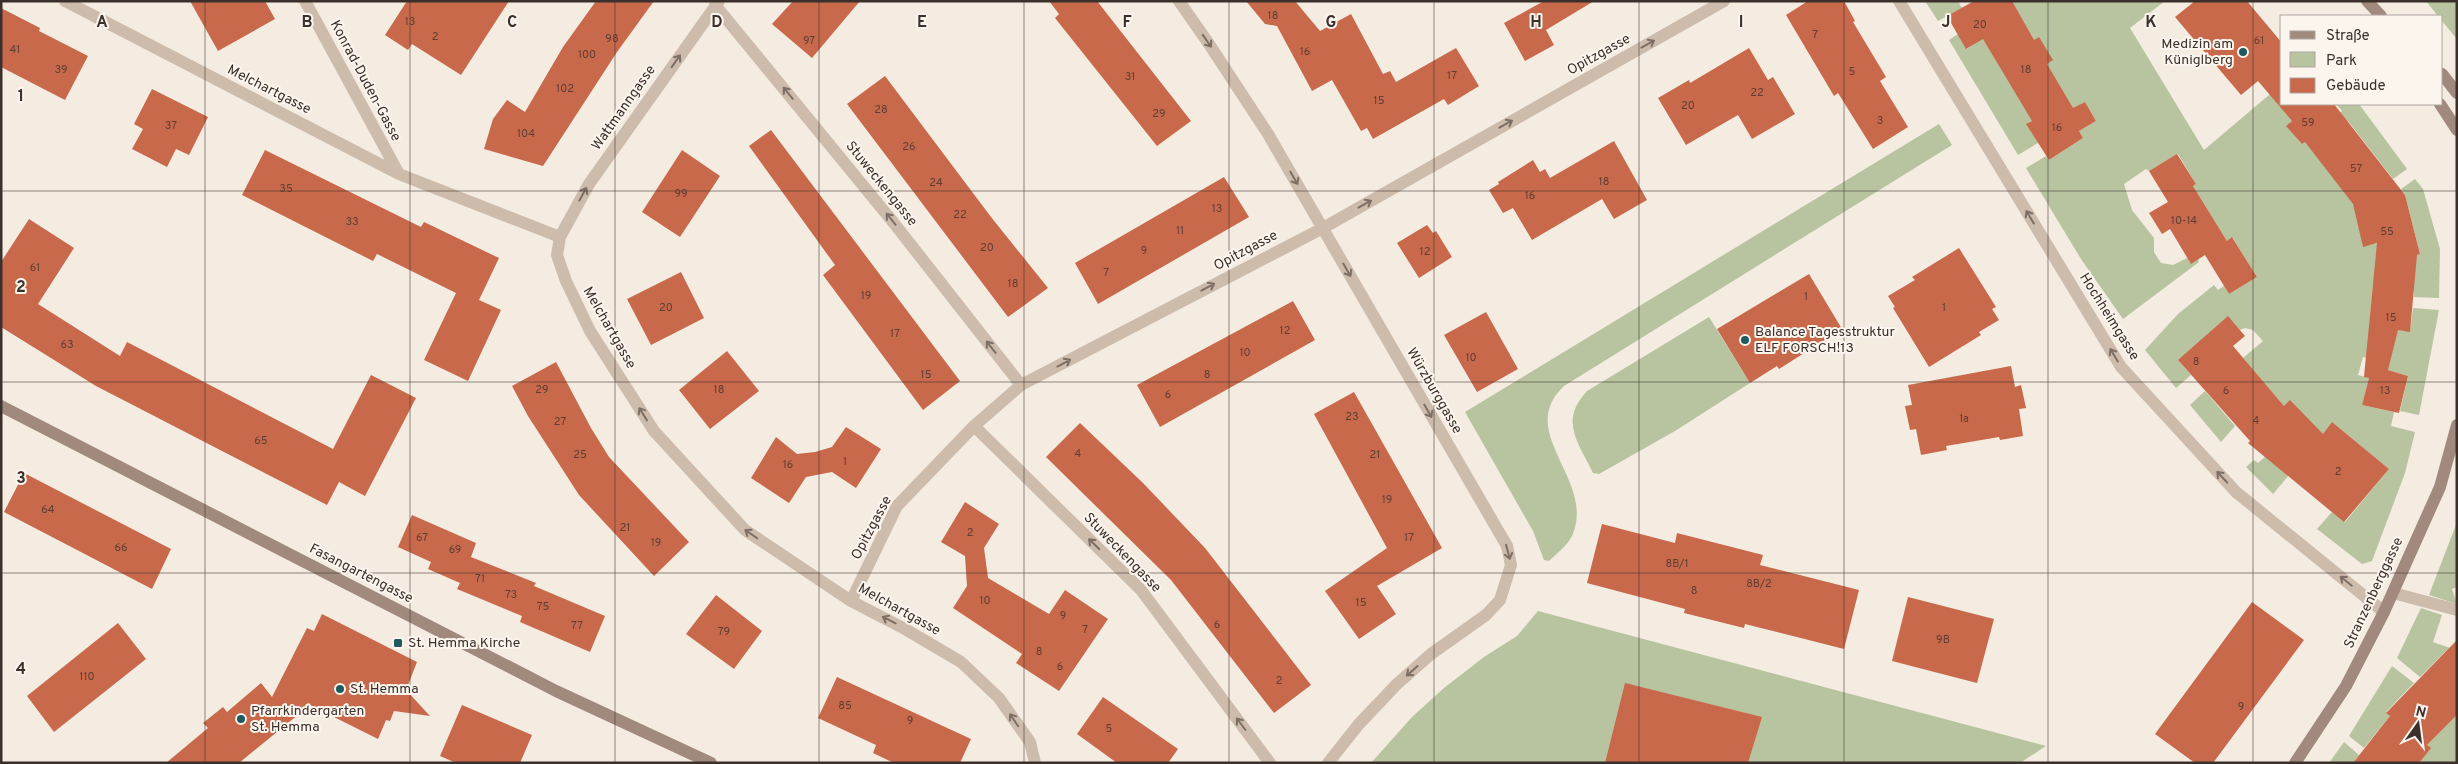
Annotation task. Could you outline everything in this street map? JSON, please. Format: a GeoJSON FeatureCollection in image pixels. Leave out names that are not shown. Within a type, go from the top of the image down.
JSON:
{"type":"FeatureCollection","features":[{"type":"Feature","properties":{"kind":"main road"},"geometry":{"type":"LineString","coordinates":[[2367,1],[2380,15]]}},
{"type":"Feature","properties":{"kind":"main road"},"geometry":{"type":"LineString","coordinates":[[2443,75],[2457,93]]}},
{"type":"Feature","properties":{"kind":"main road"},"geometry":{"type":"LineString","coordinates":[[2441,105],[2457,130]]}},
{"type":"Feature","properties":{"kind":"main road","name":"Fasangartengasse"},"geometry":{"type":"LineString","coordinates":[[1,406],[556,692],[711,763]]}},
{"type":"Feature","properties":{"kind":"main road","name":"Stranzenberggasse"},"geometry":{"type":"LineString","coordinates":[[2295,763],[2346,686],[2384,612],[2440,487],[2457,424]]}},
{"type":"Feature","properties":{"kind":"street","name":"Melchartgasse"},"geometry":{"type":"LineString","coordinates":[[65,1],[399,174],[560,236],[557,255],[566,280],[590,331],[654,431],[745,530],[852,601],[961,662],[1000,698],[1030,742],[1035,763]]}},
{"type":"Feature","properties":{"kind":"street","name":"Konrad-Duden-Gasse"},"geometry":{"type":"LineString","coordinates":[[305,1],[399,174]]}},
{"type":"Feature","properties":{"kind":"street","name":"Würzburggasse"},"geometry":{"type":"LineString","coordinates":[[1179,1],[1210,44],[1268,134],[1507,546],[1511,565],[1500,600],[1486,615],[1431,654],[1397,684],[1359,724],[1328,763]]}},
{"type":"Feature","properties":{"kind":"street","name":"Opitzgasse"},"geometry":{"type":"LineString","coordinates":[[852,601],[897,506],[974,426],[1021,385],[1323,228],[1724,1]]}},
{"type":"Feature","properties":{"kind":"street","name":"Hochheimgasse"},"geometry":{"type":"LineString","coordinates":[[1899,1],[2121,367],[2236,492],[2384,612]]}},
{"type":"Feature","properties":{"kind":"street","name":"Wattmanngasse"},"geometry":{"type":"LineString","coordinates":[[560,236],[589,184],[717,3]]}},
{"type":"Feature","properties":{"kind":"street","name":"Stuweckengasse"},"geometry":{"type":"LineString","coordinates":[[717,3],[1021,385]]}},
{"type":"Feature","properties":{"kind":"street","name":"Stuweckengasse"},"geometry":{"type":"LineString","coordinates":[[974,426],[1141,590],[1270,763]]}},
{"type":"Feature","properties":{"kind":"street"},"geometry":{"type":"LineString","coordinates":[[2393,593],[2457,610]]}},
{"type":"Feature","properties":{"kind":"green space"},"geometry":{"type":"Polygon","coordinates":[[[1925,1],[1961,1],[1959,3],[1962,8],[1938,21],[1925,1]]]}},
{"type":"Feature","properties":{"kind":"green space"},"geometry":{"type":"Polygon","coordinates":[[[2012,1],[2165,1],[2130,28],[2204,150],[2280,86],[2279,105],[2292,121],[2287,126],[2302,144],[2342,111],[2337,105],[2360,105],[2407,169],[2393,179],[2348,121],[2330,135],[2356,208],[2363,246],[2379,243],[2413,256],[2420,254],[2405,195],[2401,189],[2415,179],[2423,189],[2440,249],[2439,298],[2414,297],[2414,291],[2373,287],[2369,327],[2410,331],[2413,308],[2439,310],[2419,415],[2400,411],[2408,376],[2388,370],[2389,363],[2363,357],[2358,375],[2369,378],[2362,405],[2394,412],[2391,426],[2415,432],[2405,473],[2372,561],[2362,564],[2317,529],[2332,512],[2345,522],[2389,469],[2333,423],[2273,494],[2246,467],[2254,460],[2258,463],[2266,456],[2284,406],[2243,358],[2263,341],[2253,330],[2245,328],[2240,330],[2232,321],[2178,360],[2191,375],[2176,388],[2145,350],[2178,314],[2214,285],[2218,290],[2224,286],[2229,294],[2257,277],[2233,238],[2227,241],[2193,186],[2196,184],[2178,154],[2149,171],[2146,169],[2124,184],[2132,210],[2154,238],[2154,252],[2161,263],[2173,265],[2187,258],[2191,263],[2198,259],[2199,262],[2123,319],[2081,259],[2026,168],[2046,156],[2049,160],[2083,138],[2079,131],[2096,121],[2085,102],[2068,112],[2062,103],[2027,124],[2038,143],[2018,155],[1949,40],[1958,34],[1967,49],[1974,44],[2012,1]]]}},
{"type":"Feature","properties":{"kind":"green space"},"geometry":{"type":"Polygon","coordinates":[[[2426,1],[2457,1],[2457,39],[2443,22],[2443,15],[2437,15],[2426,1]]]}},
{"type":"Feature","properties":{"kind":"green space"},"geometry":{"type":"Polygon","coordinates":[[[1939,124],[1952,145],[1564,386],[1551,404],[1548,421],[1551,439],[1574,496],[1577,515],[1572,536],[1567,543],[1549,561],[1544,560],[1533,531],[1465,412],[1939,124]]]}},
{"type":"Feature","properties":{"kind":"green space"},"geometry":{"type":"Polygon","coordinates":[[[1709,317],[1750,383],[1675,431],[1599,474],[1593,473],[1577,441],[1573,422],[1574,412],[1587,391],[1709,317]]]}},
{"type":"Feature","properties":{"kind":"green space"},"geometry":{"type":"Polygon","coordinates":[[[2205,391],[2235,426],[2221,442],[2190,405],[2205,391]]]}},
{"type":"Feature","properties":{"kind":"green space"},"geometry":{"type":"Polygon","coordinates":[[[2457,522],[2457,587],[2452,589],[2457,604],[2429,595],[2457,522]]]}},
{"type":"Feature","properties":{"kind":"green space"},"geometry":{"type":"Polygon","coordinates":[[[2421,608],[2442,615],[2433,642],[2453,649],[2448,649],[2420,677],[2397,658],[2421,608]]]}},
{"type":"Feature","properties":{"kind":"green space"},"geometry":{"type":"Polygon","coordinates":[[[1538,611],[2046,746],[2020,763],[1371,763],[1412,717],[1444,688],[1484,657],[1517,636],[1538,611]]]}},
{"type":"Feature","properties":{"kind":"green space"},"geometry":{"type":"Polygon","coordinates":[[[2392,666],[2414,683],[2386,712],[2390,716],[2364,748],[2349,736],[2392,666]]]}},
{"type":"Feature","properties":{"kind":"green space"},"geometry":{"type":"Polygon","coordinates":[[[2457,715],[2457,763],[2419,763],[2427,745],[2457,715]]]}},
{"type":"Feature","properties":{"kind":"green space"},"geometry":{"type":"Polygon","coordinates":[[[2344,742],[2359,755],[2353,763],[2329,763],[2344,742]]]}},
{"type":"Feature","properties":{"kind":"building"},"geometry":{"type":"Polygon","coordinates":[[[190,1],[265,1],[275,19],[218,51],[190,1]]]}},
{"type":"Feature","properties":{"kind":"building"},"geometry":{"type":"Polygon","coordinates":[[[407,1],[509,1],[461,75],[412,44],[408,50],[385,35],[407,1]]]}},
{"type":"Feature","properties":{"kind":"building"},"geometry":{"type":"Polygon","coordinates":[[[596,1],[654,1],[617,52],[543,166],[484,149],[493,119],[507,100],[525,112],[563,47],[596,1]]]}},
{"type":"Feature","properties":{"kind":"building"},"geometry":{"type":"Polygon","coordinates":[[[793,1],[860,1],[812,58],[772,24],[793,1]]]}},
{"type":"Feature","properties":{"kind":"building"},"geometry":{"type":"Polygon","coordinates":[[[1049,1],[1097,1],[1191,121],[1157,146],[1055,18],[1059,14],[1049,1]]]}},
{"type":"Feature","properties":{"kind":"building"},"geometry":{"type":"Polygon","coordinates":[[[1246,1],[1295,1],[1320,31],[1351,14],[1383,74],[1390,71],[1396,82],[1456,48],[1479,86],[1448,105],[1444,99],[1373,139],[1367,128],[1361,131],[1332,80],[1312,91],[1277,26],[1265,24],[1246,1]]]}},
{"type":"Feature","properties":{"kind":"building"},"geometry":{"type":"Polygon","coordinates":[[[1544,1],[1594,1],[1546,30],[1554,45],[1525,61],[1504,23],[1544,1]]]}},
{"type":"Feature","properties":{"kind":"building"},"geometry":{"type":"Polygon","coordinates":[[[1808,1],[1844,1],[1855,21],[1853,22],[1886,77],[1880,81],[1908,127],[1873,149],[1838,93],[1834,96],[1786,15],[1808,1]]]}},
{"type":"Feature","properties":{"kind":"building"},"geometry":{"type":"Polygon","coordinates":[[[1974,1],[2012,1],[2034,40],[2039,37],[2053,60],[2047,64],[2073,108],[2085,102],[2096,121],[2079,131],[2083,138],[2049,160],[2026,124],[2032,121],[1983,39],[1966,49],[1947,16],[1974,1]]]}},
{"type":"Feature","properties":{"kind":"building"},"geometry":{"type":"Polygon","coordinates":[[[2195,1],[2247,1],[2280,41],[2280,105],[2335,105],[2405,195],[2420,254],[2417,255],[2410,332],[2398,330],[2388,370],[2408,376],[2399,413],[2362,405],[2369,378],[2364,377],[2377,243],[2363,247],[2353,204],[2305,142],[2302,144],[2286,126],[2292,121],[2258,81],[2241,95],[2175,17],[2195,1]]]}},
{"type":"Feature","properties":{"kind":"building"},"geometry":{"type":"Polygon","coordinates":[[[1,8],[40,28],[39,31],[88,56],[65,100],[1,67],[1,8]]]}},
{"type":"Feature","properties":{"kind":"building"},"geometry":{"type":"Polygon","coordinates":[[[1749,48],[1768,80],[1773,77],[1795,114],[1752,139],[1738,115],[1686,145],[1658,98],[1689,80],[1690,83],[1749,48]]]}},
{"type":"Feature","properties":{"kind":"building"},"geometry":{"type":"Polygon","coordinates":[[[885,76],[991,217],[1048,288],[1008,317],[847,104],[885,76]]]}},
{"type":"Feature","properties":{"kind":"building"},"geometry":{"type":"Polygon","coordinates":[[[152,89],[208,117],[189,155],[176,149],[167,167],[132,149],[143,129],[134,124],[152,89]]]}},
{"type":"Feature","properties":{"kind":"building"},"geometry":{"type":"Polygon","coordinates":[[[771,130],[960,381],[923,410],[823,275],[835,265],[749,146],[771,130]]]}},
{"type":"Feature","properties":{"kind":"building"},"geometry":{"type":"Polygon","coordinates":[[[1614,141],[1647,200],[1614,219],[1602,199],[1532,240],[1513,208],[1503,213],[1489,190],[1499,184],[1498,182],[1533,160],[1540,172],[1545,169],[1550,178],[1614,141]]]}},
{"type":"Feature","properties":{"kind":"building"},"geometry":{"type":"Polygon","coordinates":[[[265,150],[421,227],[424,222],[499,258],[479,300],[501,310],[468,381],[424,360],[456,293],[377,254],[373,261],[242,195],[265,150]]]}},
{"type":"Feature","properties":{"kind":"building"},"geometry":{"type":"Polygon","coordinates":[[[682,150],[720,176],[680,237],[642,212],[682,150]]]}},
{"type":"Feature","properties":{"kind":"building"},"geometry":{"type":"Polygon","coordinates":[[[2177,154],[2196,184],[2193,186],[2227,241],[2232,237],[2257,277],[2229,294],[2205,255],[2191,264],[2170,229],[2162,234],[2149,213],[2168,202],[2149,171],[2177,154]]]}},
{"type":"Feature","properties":{"kind":"building"},"geometry":{"type":"Polygon","coordinates":[[[1224,177],[1249,217],[1098,304],[1075,263],[1224,177]]]}},
{"type":"Feature","properties":{"kind":"building"},"geometry":{"type":"Polygon","coordinates":[[[29,219],[74,248],[38,304],[120,356],[127,342],[333,449],[371,375],[416,398],[365,496],[339,482],[327,505],[96,386],[1,327],[1,262],[29,219]]]}},
{"type":"Feature","properties":{"kind":"building"},"geometry":{"type":"Polygon","coordinates":[[[1427,225],[1433,233],[1436,231],[1452,257],[1419,278],[1397,243],[1427,225]]]}},
{"type":"Feature","properties":{"kind":"building"},"geometry":{"type":"Polygon","coordinates":[[[1959,248],[1996,307],[1992,309],[1999,320],[1979,332],[1981,335],[1929,367],[1893,308],[1895,307],[1888,296],[1915,280],[1912,277],[1959,248]]]}},
{"type":"Feature","properties":{"kind":"building"},"geometry":{"type":"Polygon","coordinates":[[[681,272],[704,318],[651,345],[627,299],[681,272]]]}},
{"type":"Feature","properties":{"kind":"building"},"geometry":{"type":"Polygon","coordinates":[[[1809,274],[1842,329],[1779,369],[1777,366],[1750,383],[1717,329],[1809,274]]]}},
{"type":"Feature","properties":{"kind":"building"},"geometry":{"type":"Polygon","coordinates":[[[1293,301],[1315,340],[1160,427],[1137,385],[1293,301]]]}},
{"type":"Feature","properties":{"kind":"building"},"geometry":{"type":"Polygon","coordinates":[[[1486,312],[1518,369],[1477,392],[1444,335],[1486,312]]]}},
{"type":"Feature","properties":{"kind":"building"},"geometry":{"type":"Polygon","coordinates":[[[2228,316],[2245,336],[2233,346],[2284,406],[2290,400],[2323,434],[2332,422],[2389,469],[2344,522],[2248,443],[2250,441],[2178,360],[2228,316]]]}},
{"type":"Feature","properties":{"kind":"building"},"geometry":{"type":"Polygon","coordinates":[[[727,351],[759,391],[710,429],[679,390],[727,351]]]}},
{"type":"Feature","properties":{"kind":"building"},"geometry":{"type":"Polygon","coordinates":[[[556,362],[591,428],[609,457],[689,542],[654,576],[579,495],[528,416],[512,386],[556,362]]]}},
{"type":"Feature","properties":{"kind":"building"},"geometry":{"type":"Polygon","coordinates":[[[2011,366],[2015,387],[2021,385],[2026,408],[2019,409],[2023,436],[2000,440],[1999,437],[1946,446],[1947,450],[1921,455],[1916,429],[1910,430],[1905,406],[1912,405],[1908,385],[2011,366]]]}},
{"type":"Feature","properties":{"kind":"building"},"geometry":{"type":"Polygon","coordinates":[[[1354,392],[1442,548],[1377,586],[1396,614],[1359,639],[1325,591],[1387,548],[1314,414],[1354,392]]]}},
{"type":"Feature","properties":{"kind":"building"},"geometry":{"type":"Polygon","coordinates":[[[1080,423],[1143,483],[1205,548],[1311,685],[1274,713],[1171,580],[1046,457],[1080,423]]]}},
{"type":"Feature","properties":{"kind":"building"},"geometry":{"type":"Polygon","coordinates":[[[846,427],[881,449],[856,488],[832,472],[806,477],[789,503],[751,478],[776,437],[797,454],[815,452],[832,447],[846,427]]]}},
{"type":"Feature","properties":{"kind":"building"},"geometry":{"type":"Polygon","coordinates":[[[24,473],[171,549],[152,589],[4,512],[24,473]]]}},
{"type":"Feature","properties":{"kind":"building"},"geometry":{"type":"Polygon","coordinates":[[[965,502],[999,524],[984,548],[988,578],[1049,614],[1065,590],[1108,619],[1059,691],[1016,663],[1022,654],[953,608],[967,586],[965,556],[941,542],[965,502]]]}},
{"type":"Feature","properties":{"kind":"building"},"geometry":{"type":"Polygon","coordinates":[[[412,515],[476,543],[471,557],[536,583],[534,586],[605,616],[590,652],[520,622],[522,616],[457,589],[460,583],[428,569],[431,562],[398,547],[412,515]]]}},
{"type":"Feature","properties":{"kind":"building"},"geometry":{"type":"Polygon","coordinates":[[[1602,524],[1675,543],[1677,533],[1763,555],[1760,565],[1859,590],[1844,649],[1745,624],[1744,628],[1684,613],[1685,609],[1587,583],[1602,524]]]}},
{"type":"Feature","properties":{"kind":"building"},"geometry":{"type":"Polygon","coordinates":[[[716,595],[762,631],[734,669],[686,634],[716,595]]]}},
{"type":"Feature","properties":{"kind":"building"},"geometry":{"type":"Polygon","coordinates":[[[1908,597],[1994,619],[1977,683],[1892,661],[1908,597]]]}},
{"type":"Feature","properties":{"kind":"building"},"geometry":{"type":"Polygon","coordinates":[[[2252,602],[2304,640],[2213,763],[2195,763],[2155,734],[2252,602]]]}},
{"type":"Feature","properties":{"kind":"building","name":"St. Hemma"},"geometry":{"type":"Polygon","coordinates":[[[322,614],[417,662],[406,690],[430,716],[394,711],[390,721],[386,720],[378,739],[310,705],[239,763],[166,763],[208,728],[203,723],[223,707],[227,712],[261,683],[272,697],[307,628],[314,631],[322,614]]]}},
{"type":"Feature","properties":{"kind":"building"},"geometry":{"type":"Polygon","coordinates":[[[118,623],[146,659],[54,732],[27,696],[118,623]]]}},
{"type":"Feature","properties":{"kind":"building"},"geometry":{"type":"Polygon","coordinates":[[[2457,640],[2457,715],[2427,745],[2431,748],[2419,763],[2353,763],[2390,716],[2386,713],[2457,640]]]}},
{"type":"Feature","properties":{"kind":"building"},"geometry":{"type":"Polygon","coordinates":[[[837,677],[971,739],[960,763],[894,763],[873,753],[876,745],[818,718],[837,677]]]}},
{"type":"Feature","properties":{"kind":"building"},"geometry":{"type":"Polygon","coordinates":[[[1625,683],[1762,717],[1748,763],[1605,763],[1625,683]]]}},
{"type":"Feature","properties":{"kind":"building"},"geometry":{"type":"Polygon","coordinates":[[[1103,697],[1178,749],[1168,763],[1117,763],[1077,734],[1103,697]]]}},
{"type":"Feature","properties":{"kind":"building"},"geometry":{"type":"Polygon","coordinates":[[[462,705],[532,735],[520,763],[456,763],[440,756],[462,705]]]}},
{"type":"Feature","properties":{"kind":"place","name":"Medizin am Küniglberg"},"geometry":{"type":"Point","coordinates":[2243,52]}},
{"type":"Feature","properties":{"kind":"place","name":"Balance Tagesstruktur ELF FORSCH!13"},"geometry":{"type":"Point","coordinates":[1745,340]}},
{"type":"Feature","properties":{"kind":"place","name":"St. Hemma Kirche"},"geometry":{"type":"Point","coordinates":[398,643]}},
{"type":"Feature","properties":{"kind":"place","name":"St. Hemma"},"geometry":{"type":"Point","coordinates":[340,689]}},
{"type":"Feature","properties":{"kind":"place","name":"Pfarrkindergarten St. Hemma"},"geometry":{"type":"Point","coordinates":[241,719]}}]}
